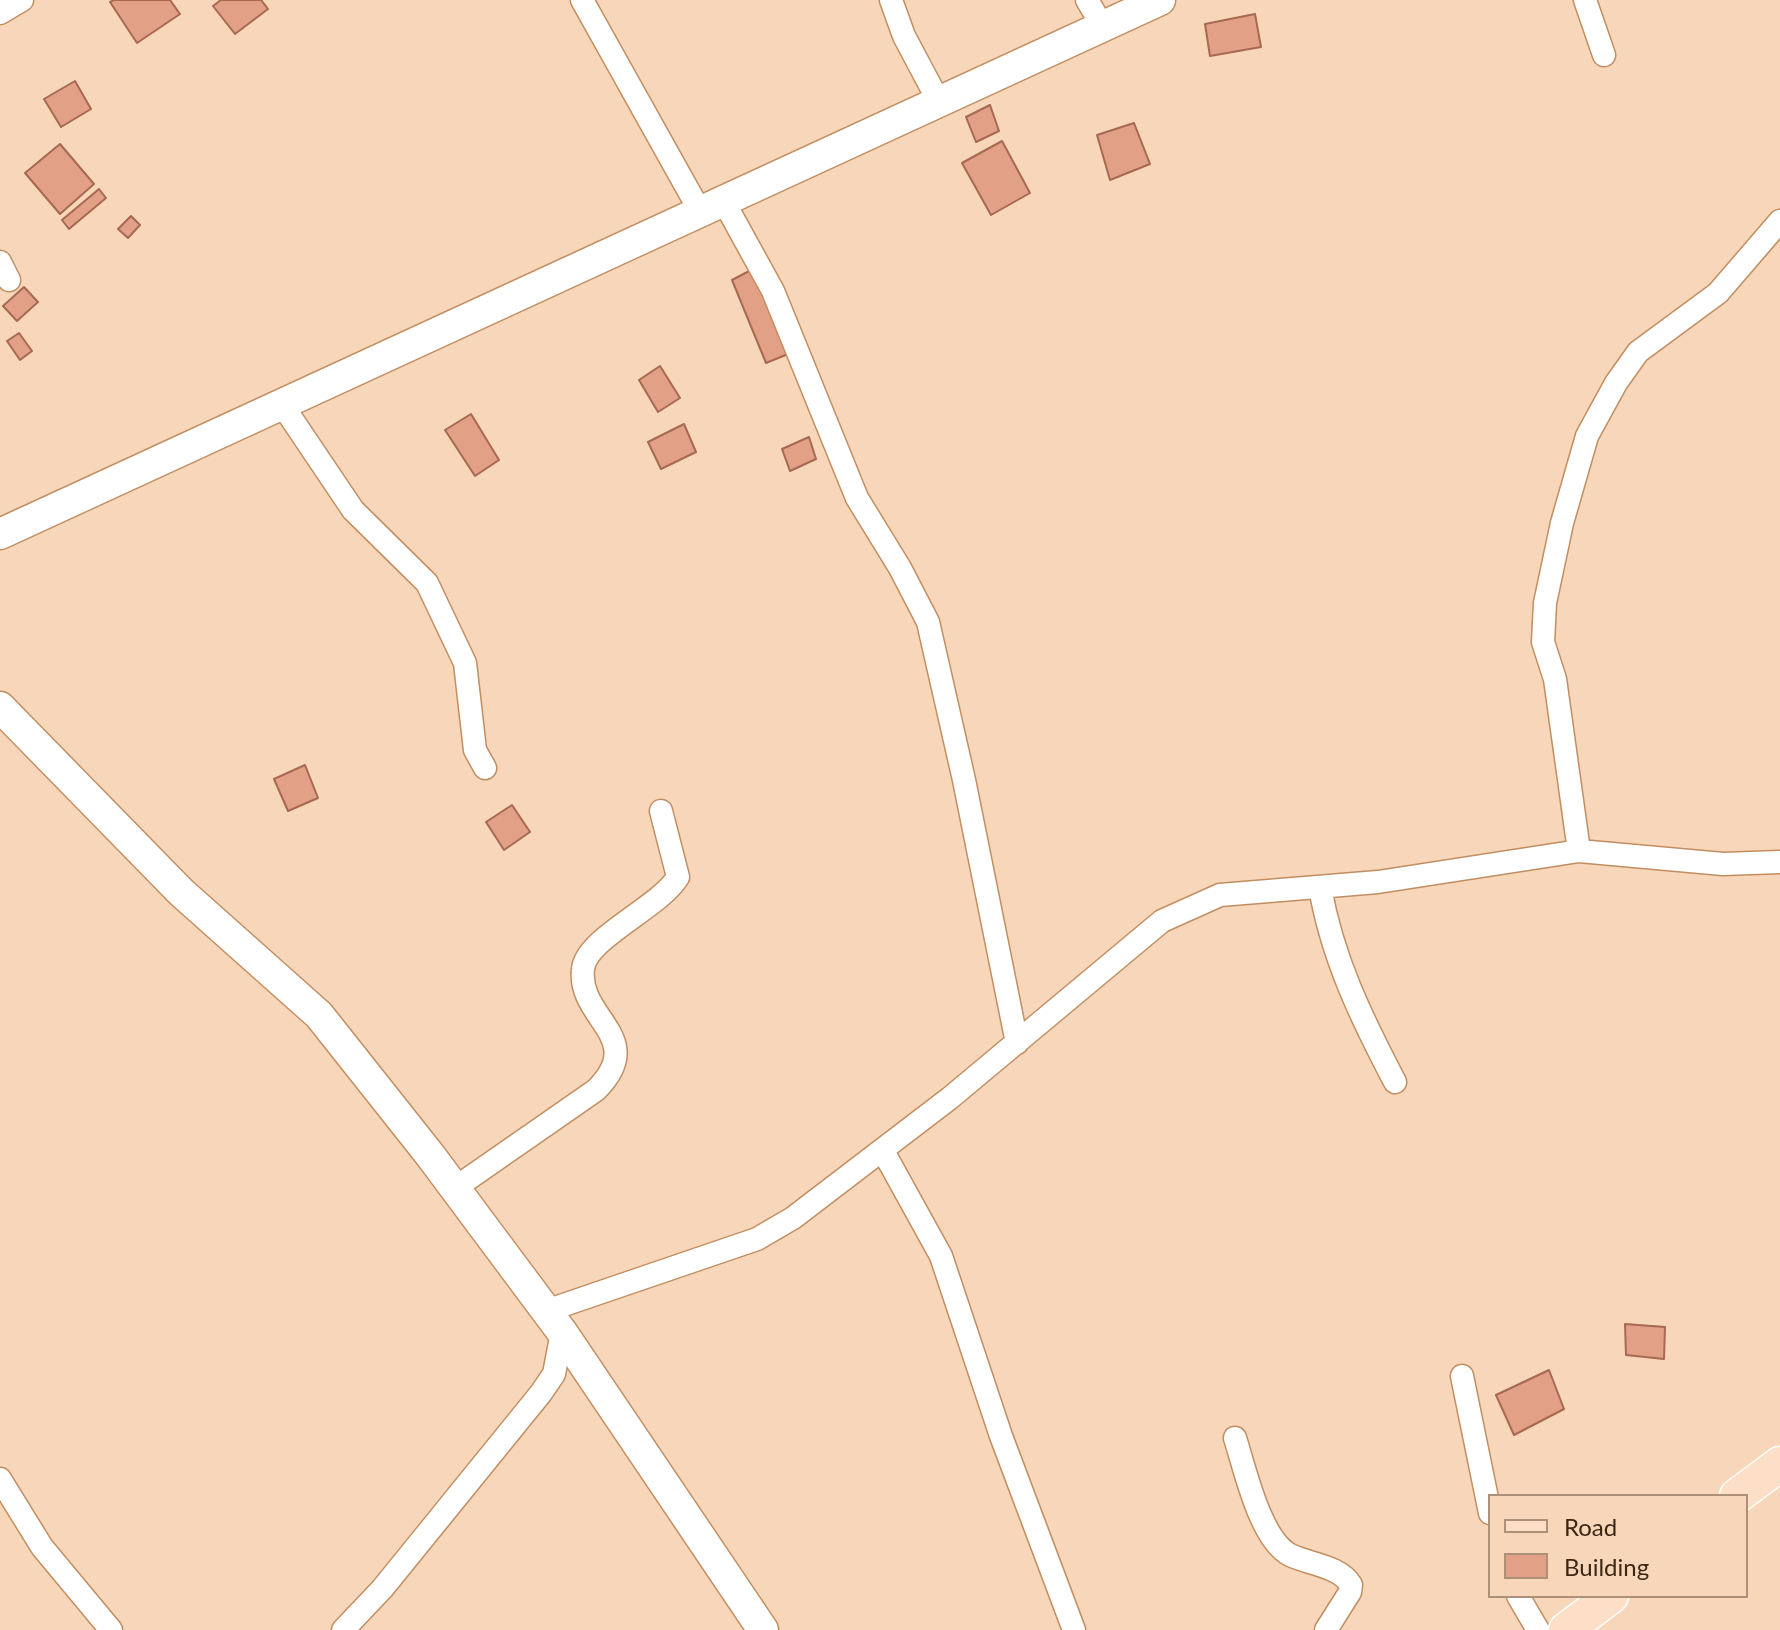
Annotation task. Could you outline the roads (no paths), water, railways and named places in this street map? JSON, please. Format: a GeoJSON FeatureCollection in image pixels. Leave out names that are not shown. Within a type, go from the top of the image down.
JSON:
{"type":"FeatureCollection","features":[{"type":"Feature","properties":{"kind":"main road"},"geometry":{"type":"LineString","coordinates":[[0,534],[1160,0]]}},
{"type":"Feature","properties":{"kind":"main road"},"geometry":{"type":"LineString","coordinates":[[0,707],[181,892],[319,1015],[455,1188],[554,1321],[763,1630]]}},
{"type":"Feature","properties":{"kind":"main road"},"geometry":{"type":"LineString","coordinates":[[1740,1494],[1780,1464]]}},
{"type":"Feature","properties":{"kind":"main road"},"geometry":{"type":"LineString","coordinates":[[1566,1630],[1608,1598]]}},
{"type":"Feature","properties":{"kind":"street"},"geometry":{"type":"LineString","coordinates":[[582,0],[713,207],[773,291],[857,498],[900,568],[928,622],[1017,1043]]}},
{"type":"Feature","properties":{"kind":"street"},"geometry":{"type":"LineString","coordinates":[[891,0],[904,36],[939,102]]}},
{"type":"Feature","properties":{"kind":"street"},"geometry":{"type":"LineString","coordinates":[[1087,0],[1103,27]]}},
{"type":"Feature","properties":{"kind":"street"},"geometry":{"type":"LineString","coordinates":[[1585,0],[1604,55]]}},
{"type":"Feature","properties":{"kind":"street"},"geometry":{"type":"LineString","coordinates":[[1579,851],[1557,694],[1543,642],[1545,603],[1562,523],[1587,436],[1616,383],[1638,352],[1718,293],[1780,221]]}},
{"type":"Feature","properties":{"kind":"street"},"geometry":{"type":"LineString","coordinates":[[283,406],[353,510],[427,583],[465,663],[475,750],[485,768]]}},
{"type":"Feature","properties":{"kind":"street"},"geometry":{"type":"LineString","coordinates":[[455,1188],[596,1090],[617,1062],[615,1047],[585,987],[582,973],[584,960],[599,944],[669,893],[678,877],[661,811]]}},
{"type":"Feature","properties":{"kind":"street"},"geometry":{"type":"LineString","coordinates":[[343,1630],[382,1589],[554,1374],[554,1321],[757,1239],[793,1218],[883,1151],[1162,921],[1179,911],[1220,895],[1378,882],[1579,851],[1723,864],[1780,862]]}},
{"type":"Feature","properties":{"kind":"street"},"geometry":{"type":"LineString","coordinates":[[1320,887],[1328,933],[1341,972],[1395,1082]]}},
{"type":"Feature","properties":{"kind":"street"},"geometry":{"type":"LineString","coordinates":[[883,1151],[941,1256],[1001,1436],[1074,1630]]}},
{"type":"Feature","properties":{"kind":"street"},"geometry":{"type":"LineString","coordinates":[[1462,1376],[1488,1503]]}},
{"type":"Feature","properties":{"kind":"street"},"geometry":{"type":"LineString","coordinates":[[1235,1438],[1252,1492],[1277,1543],[1289,1554],[1342,1575],[1351,1585],[1350,1592],[1326,1630]]}},
{"type":"Feature","properties":{"kind":"street"},"geometry":{"type":"LineString","coordinates":[[0,1479],[42,1547],[111,1630]]}},
{"type":"Feature","properties":{"kind":"street"},"geometry":{"type":"LineString","coordinates":[[1519,1598],[1538,1630]]}}]}
